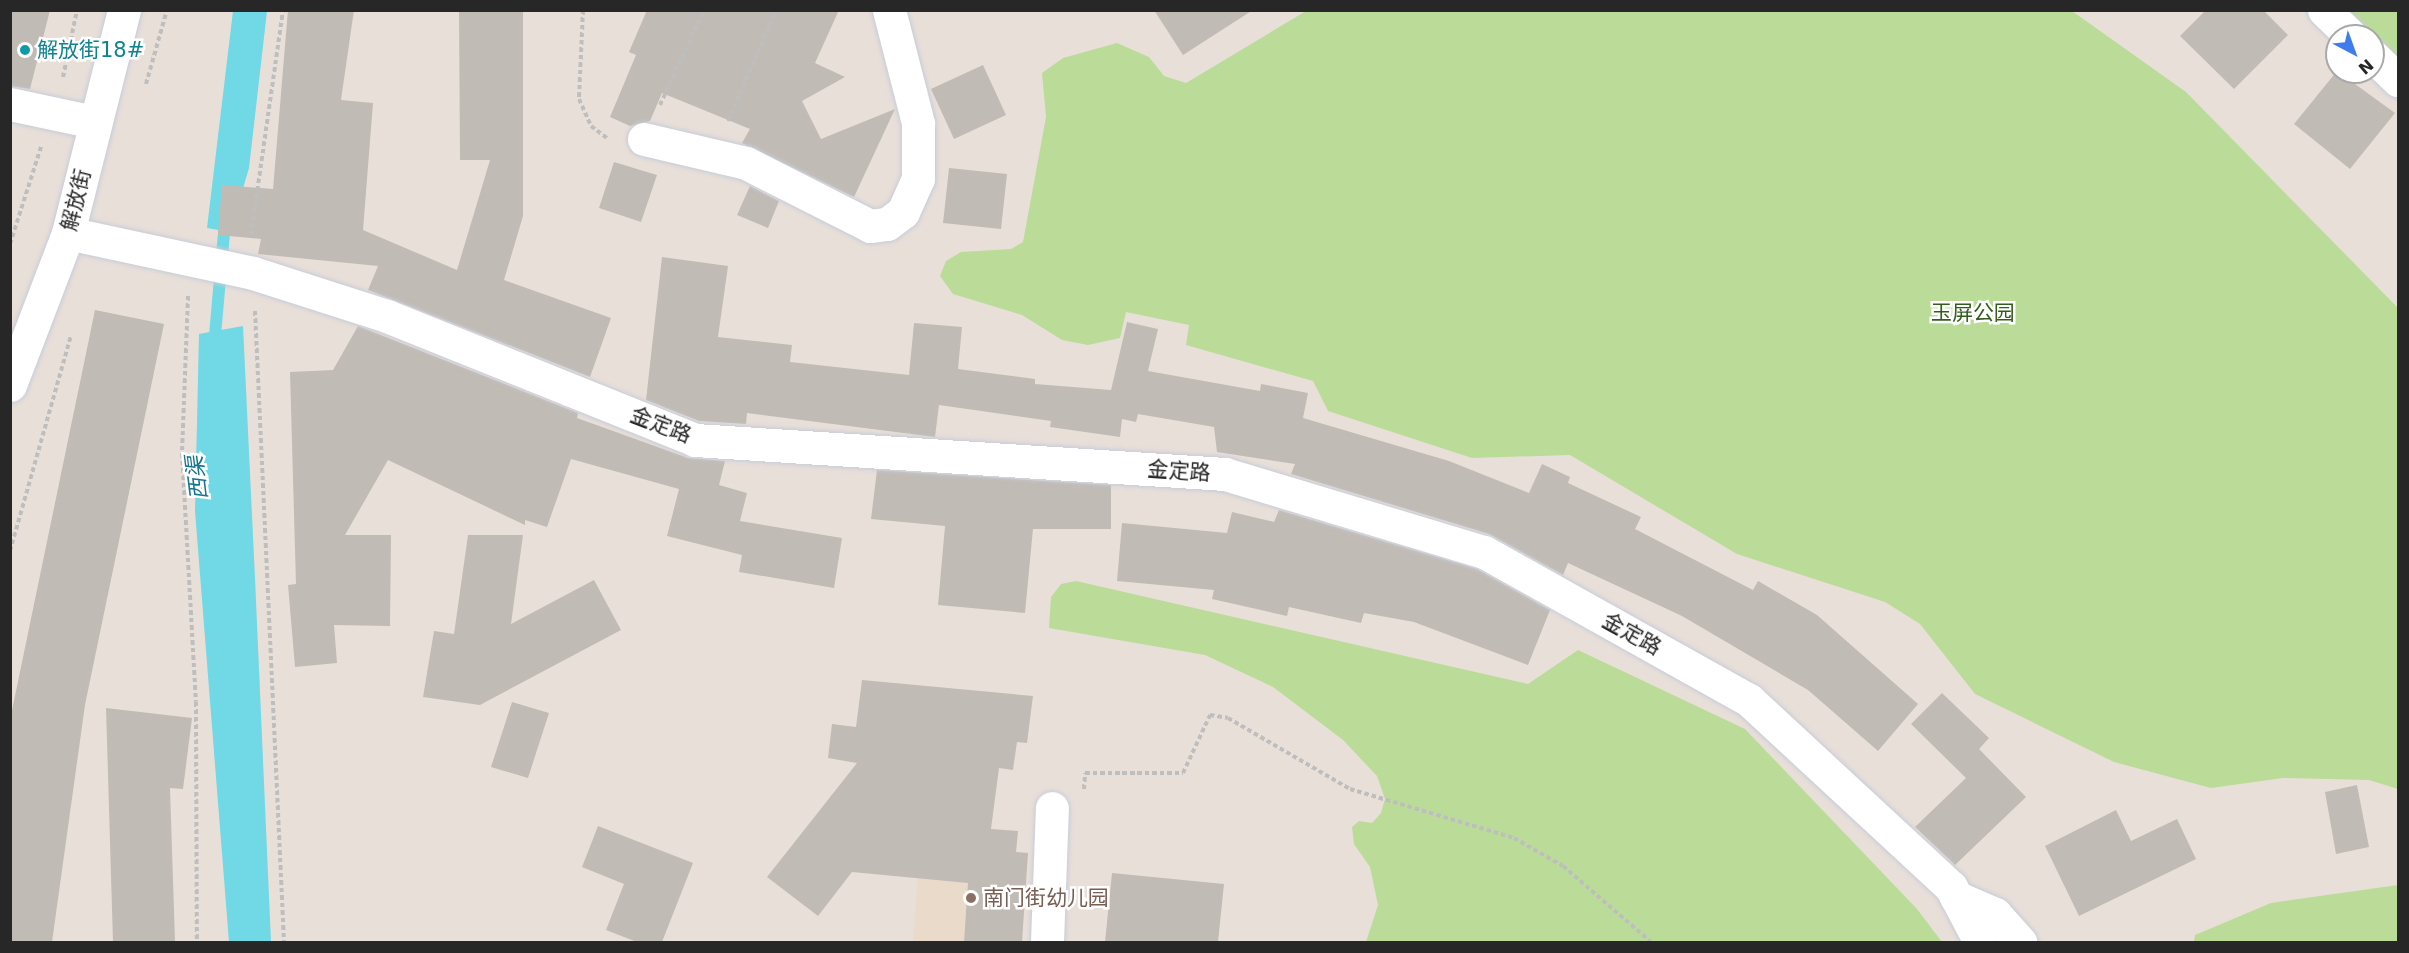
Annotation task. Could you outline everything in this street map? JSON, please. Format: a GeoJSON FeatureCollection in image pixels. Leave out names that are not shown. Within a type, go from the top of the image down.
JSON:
{"type":"FeatureCollection","features":[{"type":"Feature","properties":{"kind":"street","name":"解放街"},"geometry":{"type":"LineString","coordinates":[[10,385],[68,233],[124,10]]}},
{"type":"Feature","properties":{"kind":"street"},"geometry":{"type":"LineString","coordinates":[[644,139],[746,163],[870,226],[887,224],[903,212],[918,179],[918,123],[889,10]]}},
{"type":"Feature","properties":{"kind":"street"},"geometry":{"type":"LineString","coordinates":[[2324,10],[2339,24]]}},
{"type":"Feature","properties":{"kind":"street"},"geometry":{"type":"LineString","coordinates":[[2385,68],[2398,80]]}},
{"type":"Feature","properties":{"kind":"street"},"geometry":{"type":"LineString","coordinates":[[10,104],[95,122]]}},
{"type":"Feature","properties":{"kind":"street","name":"金定路"},"geometry":{"type":"LineString","coordinates":[[68,233],[253,273],[387,316],[695,440],[1225,474],[1484,552],[1749,700],[1956,897],[1980,942]]}},
{"type":"Feature","properties":{"kind":"street"},"geometry":{"type":"LineString","coordinates":[[1047,942],[1052,808]]}},
{"type":"Feature","properties":{"kind":"street"},"geometry":{"type":"LineString","coordinates":[[1956,897],[1995,914],[2020,942]]}},
{"type":"Feature","properties":{"kind":"path"},"geometry":{"type":"LineString","coordinates":[[283,10],[249,246],[253,273],[284,942]]}},
{"type":"Feature","properties":{"kind":"path"},"geometry":{"type":"LineString","coordinates":[[583,10],[579,99],[591,126],[609,139],[644,139],[704,10]]}},
{"type":"Feature","properties":{"kind":"path"},"geometry":{"type":"LineString","coordinates":[[714,154],[776,10]]}},
{"type":"Feature","properties":{"kind":"path"},"geometry":{"type":"LineString","coordinates":[[189,259],[182,453],[196,702],[197,942]]}},
{"type":"Feature","properties":{"kind":"path"},"geometry":{"type":"LineString","coordinates":[[1052,808],[1082,810],[1085,772],[1184,773],[1210,715],[1228,718],[1350,789],[1514,838],[1563,866],[1651,942]]}},
{"type":"Feature","properties":{"kind":"shaded area","name":"南门街幼儿园"},"geometry":{"type":"Polygon","coordinates":[[[922,824],[1018,831],[1016,852],[1028,853],[1022,942],[913,942],[922,824]]]}},
{"type":"Feature","properties":{"kind":"green space","name":"玉屏公园"},"geometry":{"type":"Polygon","coordinates":[[[1306,11],[2072,11],[2186,92],[2398,308],[2398,789],[2369,780],[2283,778],[2211,788],[2114,762],[1975,694],[1920,624],[1885,602],[1737,554],[1570,455],[1472,458],[1328,411],[1313,381],[1186,345],[1189,325],[1126,312],[1120,338],[1088,345],[1062,340],[1022,315],[953,294],[940,276],[946,261],[961,252],[1011,249],[1023,242],[1046,117],[1042,73],[1063,58],[1117,43],[1149,57],[1164,76],[1186,83],[1306,11]]]}},
{"type":"Feature","properties":{"kind":"green space"},"geometry":{"type":"Polygon","coordinates":[[[2342,11],[2398,11],[2398,63],[2385,49],[2385,24],[2358,24],[2342,11]]]}},
{"type":"Feature","properties":{"kind":"green space"},"geometry":{"type":"Polygon","coordinates":[[[1076,581],[1528,684],[1578,650],[1745,729],[1917,909],[1942,942],[1366,942],[1378,905],[1370,867],[1354,844],[1352,827],[1359,821],[1372,823],[1381,813],[1385,799],[1377,776],[1343,740],[1273,687],[1205,655],[1049,628],[1051,597],[1061,584],[1076,581]]]}},
{"type":"Feature","properties":{"kind":"green space"},"geometry":{"type":"Polygon","coordinates":[[[2398,885],[2398,942],[2194,942],[2195,935],[2271,903],[2398,885]]]}},
{"type":"Feature","properties":{"kind":"water"},"geometry":{"type":"Polygon","coordinates":[[[233,11],[267,11],[249,168],[230,232],[207,228],[233,11]]]}},
{"type":"Feature","properties":{"kind":"water"},"geometry":{"type":"Polygon","coordinates":[[[243,326],[271,942],[229,942],[195,511],[199,334],[243,326]]]}},
{"type":"Feature","properties":{"kind":"building","name":"解放街18#"},"geometry":{"type":"Polygon","coordinates":[[[10,10],[50,10],[30,89],[10,86],[10,10]]]}},
{"type":"Feature","properties":{"kind":"building"},"geometry":{"type":"Polygon","coordinates":[[[288,10],[354,10],[341,100],[373,103],[363,230],[457,270],[490,160],[460,160],[459,10],[523,10],[523,216],[504,280],[611,318],[590,377],[368,290],[378,266],[258,254],[261,239],[218,235],[222,185],[273,189],[288,10]]]}},
{"type":"Feature","properties":{"kind":"building"},"geometry":{"type":"Polygon","coordinates":[[[647,10],[839,10],[815,63],[845,77],[802,101],[821,139],[895,109],[854,197],[742,143],[750,129],[662,93],[650,121],[630,126],[610,117],[636,55],[629,52],[647,10]]]}},
{"type":"Feature","properties":{"kind":"building"},"geometry":{"type":"Polygon","coordinates":[[[1154,10],[1253,10],[1183,55],[1154,10]]]}},
{"type":"Feature","properties":{"kind":"building"},"geometry":{"type":"Polygon","coordinates":[[[2206,10],[2263,10],[2288,35],[2234,89],[2180,36],[2206,10]]]}},
{"type":"Feature","properties":{"kind":"building"},"geometry":{"type":"Polygon","coordinates":[[[983,65],[1006,115],[954,139],[931,89],[983,65]]]}},
{"type":"Feature","properties":{"kind":"building"},"geometry":{"type":"Polygon","coordinates":[[[2326,84],[2355,84],[2395,113],[2350,169],[2294,124],[2326,84]]]}},
{"type":"Feature","properties":{"kind":"building"},"geometry":{"type":"Polygon","coordinates":[[[614,162],[657,175],[641,222],[599,208],[614,162]]]}},
{"type":"Feature","properties":{"kind":"building"},"geometry":{"type":"Polygon","coordinates":[[[949,168],[1007,174],[1001,229],[943,223],[949,168]]]}},
{"type":"Feature","properties":{"kind":"building"},"geometry":{"type":"Polygon","coordinates":[[[750,186],[779,201],[768,228],[737,215],[750,186]]]}},
{"type":"Feature","properties":{"kind":"building"},"geometry":{"type":"Polygon","coordinates":[[[662,257],[728,266],[718,337],[792,345],[790,362],[909,375],[914,323],[962,327],[958,369],[1035,379],[1035,384],[1111,390],[1127,322],[1158,329],[1148,371],[1260,391],[1261,384],[1308,393],[1303,418],[1449,461],[1529,493],[1542,464],[1570,477],[1568,483],[1641,517],[1635,529],[1753,590],[1758,581],[1817,615],[1918,704],[1878,751],[1808,690],[1682,616],[1568,563],[1563,575],[1489,534],[1291,474],[1295,464],[1217,452],[1214,427],[1138,414],[1136,422],[1122,419],[1120,437],[1050,427],[1051,421],[939,405],[935,437],[747,413],[746,424],[699,421],[646,400],[662,257]]]}},
{"type":"Feature","properties":{"kind":"building"},"geometry":{"type":"Polygon","coordinates":[[[95,310],[164,324],[85,705],[52,942],[10,942],[10,720],[95,310]]]}},
{"type":"Feature","properties":{"kind":"building"},"geometry":{"type":"Polygon","coordinates":[[[358,326],[578,413],[577,418],[688,458],[725,461],[719,485],[747,493],[740,521],[842,538],[834,588],[739,572],[742,555],[667,536],[679,489],[571,459],[547,527],[525,520],[525,525],[388,460],[345,535],[391,535],[390,626],[334,625],[337,663],[295,667],[288,585],[296,584],[290,372],[333,370],[358,326]]]}},
{"type":"Feature","properties":{"kind":"building"},"geometry":{"type":"Polygon","coordinates":[[[877,470],[1111,485],[1111,529],[1033,529],[1025,613],[938,605],[945,526],[871,519],[877,470]]]}},
{"type":"Feature","properties":{"kind":"building"},"geometry":{"type":"Polygon","coordinates":[[[1279,510],[1477,569],[1550,610],[1528,665],[1414,622],[1364,613],[1361,623],[1289,607],[1287,616],[1212,599],[1214,590],[1117,581],[1122,523],[1227,533],[1232,512],[1274,522],[1279,510]]]}},
{"type":"Feature","properties":{"kind":"building"},"geometry":{"type":"Polygon","coordinates":[[[468,535],[523,535],[511,624],[594,580],[621,630],[480,705],[423,697],[434,631],[454,634],[468,535]]]}},
{"type":"Feature","properties":{"kind":"building"},"geometry":{"type":"Polygon","coordinates":[[[862,680],[1033,696],[1027,743],[1017,742],[1013,770],[999,768],[991,829],[1018,831],[1016,852],[1028,853],[1022,942],[964,942],[968,883],[852,872],[818,916],[767,877],[857,763],[828,758],[832,724],[856,727],[862,680]]]}},
{"type":"Feature","properties":{"kind":"building"},"geometry":{"type":"Polygon","coordinates":[[[1942,693],[1989,738],[1979,749],[2026,797],[1955,865],[1915,827],[1966,778],[1911,724],[1942,693]]]}},
{"type":"Feature","properties":{"kind":"building"},"geometry":{"type":"Polygon","coordinates":[[[512,702],[549,713],[528,778],[491,767],[512,702]]]}},
{"type":"Feature","properties":{"kind":"building"},"geometry":{"type":"Polygon","coordinates":[[[106,708],[192,718],[183,789],[170,788],[175,942],[113,942],[106,708]]]}},
{"type":"Feature","properties":{"kind":"building"},"geometry":{"type":"Polygon","coordinates":[[[2357,785],[2369,847],[2336,854],[2325,792],[2357,785]]]}},
{"type":"Feature","properties":{"kind":"building"},"geometry":{"type":"Polygon","coordinates":[[[2116,810],[2131,841],[2177,819],[2196,859],[2079,916],[2045,846],[2116,810]]]}},
{"type":"Feature","properties":{"kind":"building"},"geometry":{"type":"Polygon","coordinates":[[[598,826],[693,863],[662,942],[637,942],[606,930],[624,884],[582,867],[598,826]]]}},
{"type":"Feature","properties":{"kind":"building"},"geometry":{"type":"Polygon","coordinates":[[[1112,873],[1224,884],[1218,942],[1105,942],[1112,873]]]}},
{"type":"Feature","properties":{"kind":"waterway","name":"西渠"},"geometry":{"type":"LineString","coordinates":[[214,347],[225,221]]}},
{"type":"Feature","properties":{"kind":"place","name":"解放街18#"},"geometry":{"type":"Point","coordinates":[25,50]}},
{"type":"Feature","properties":{"kind":"place","name":"南门街幼儿园"},"geometry":{"type":"Point","coordinates":[971,898]}}]}
